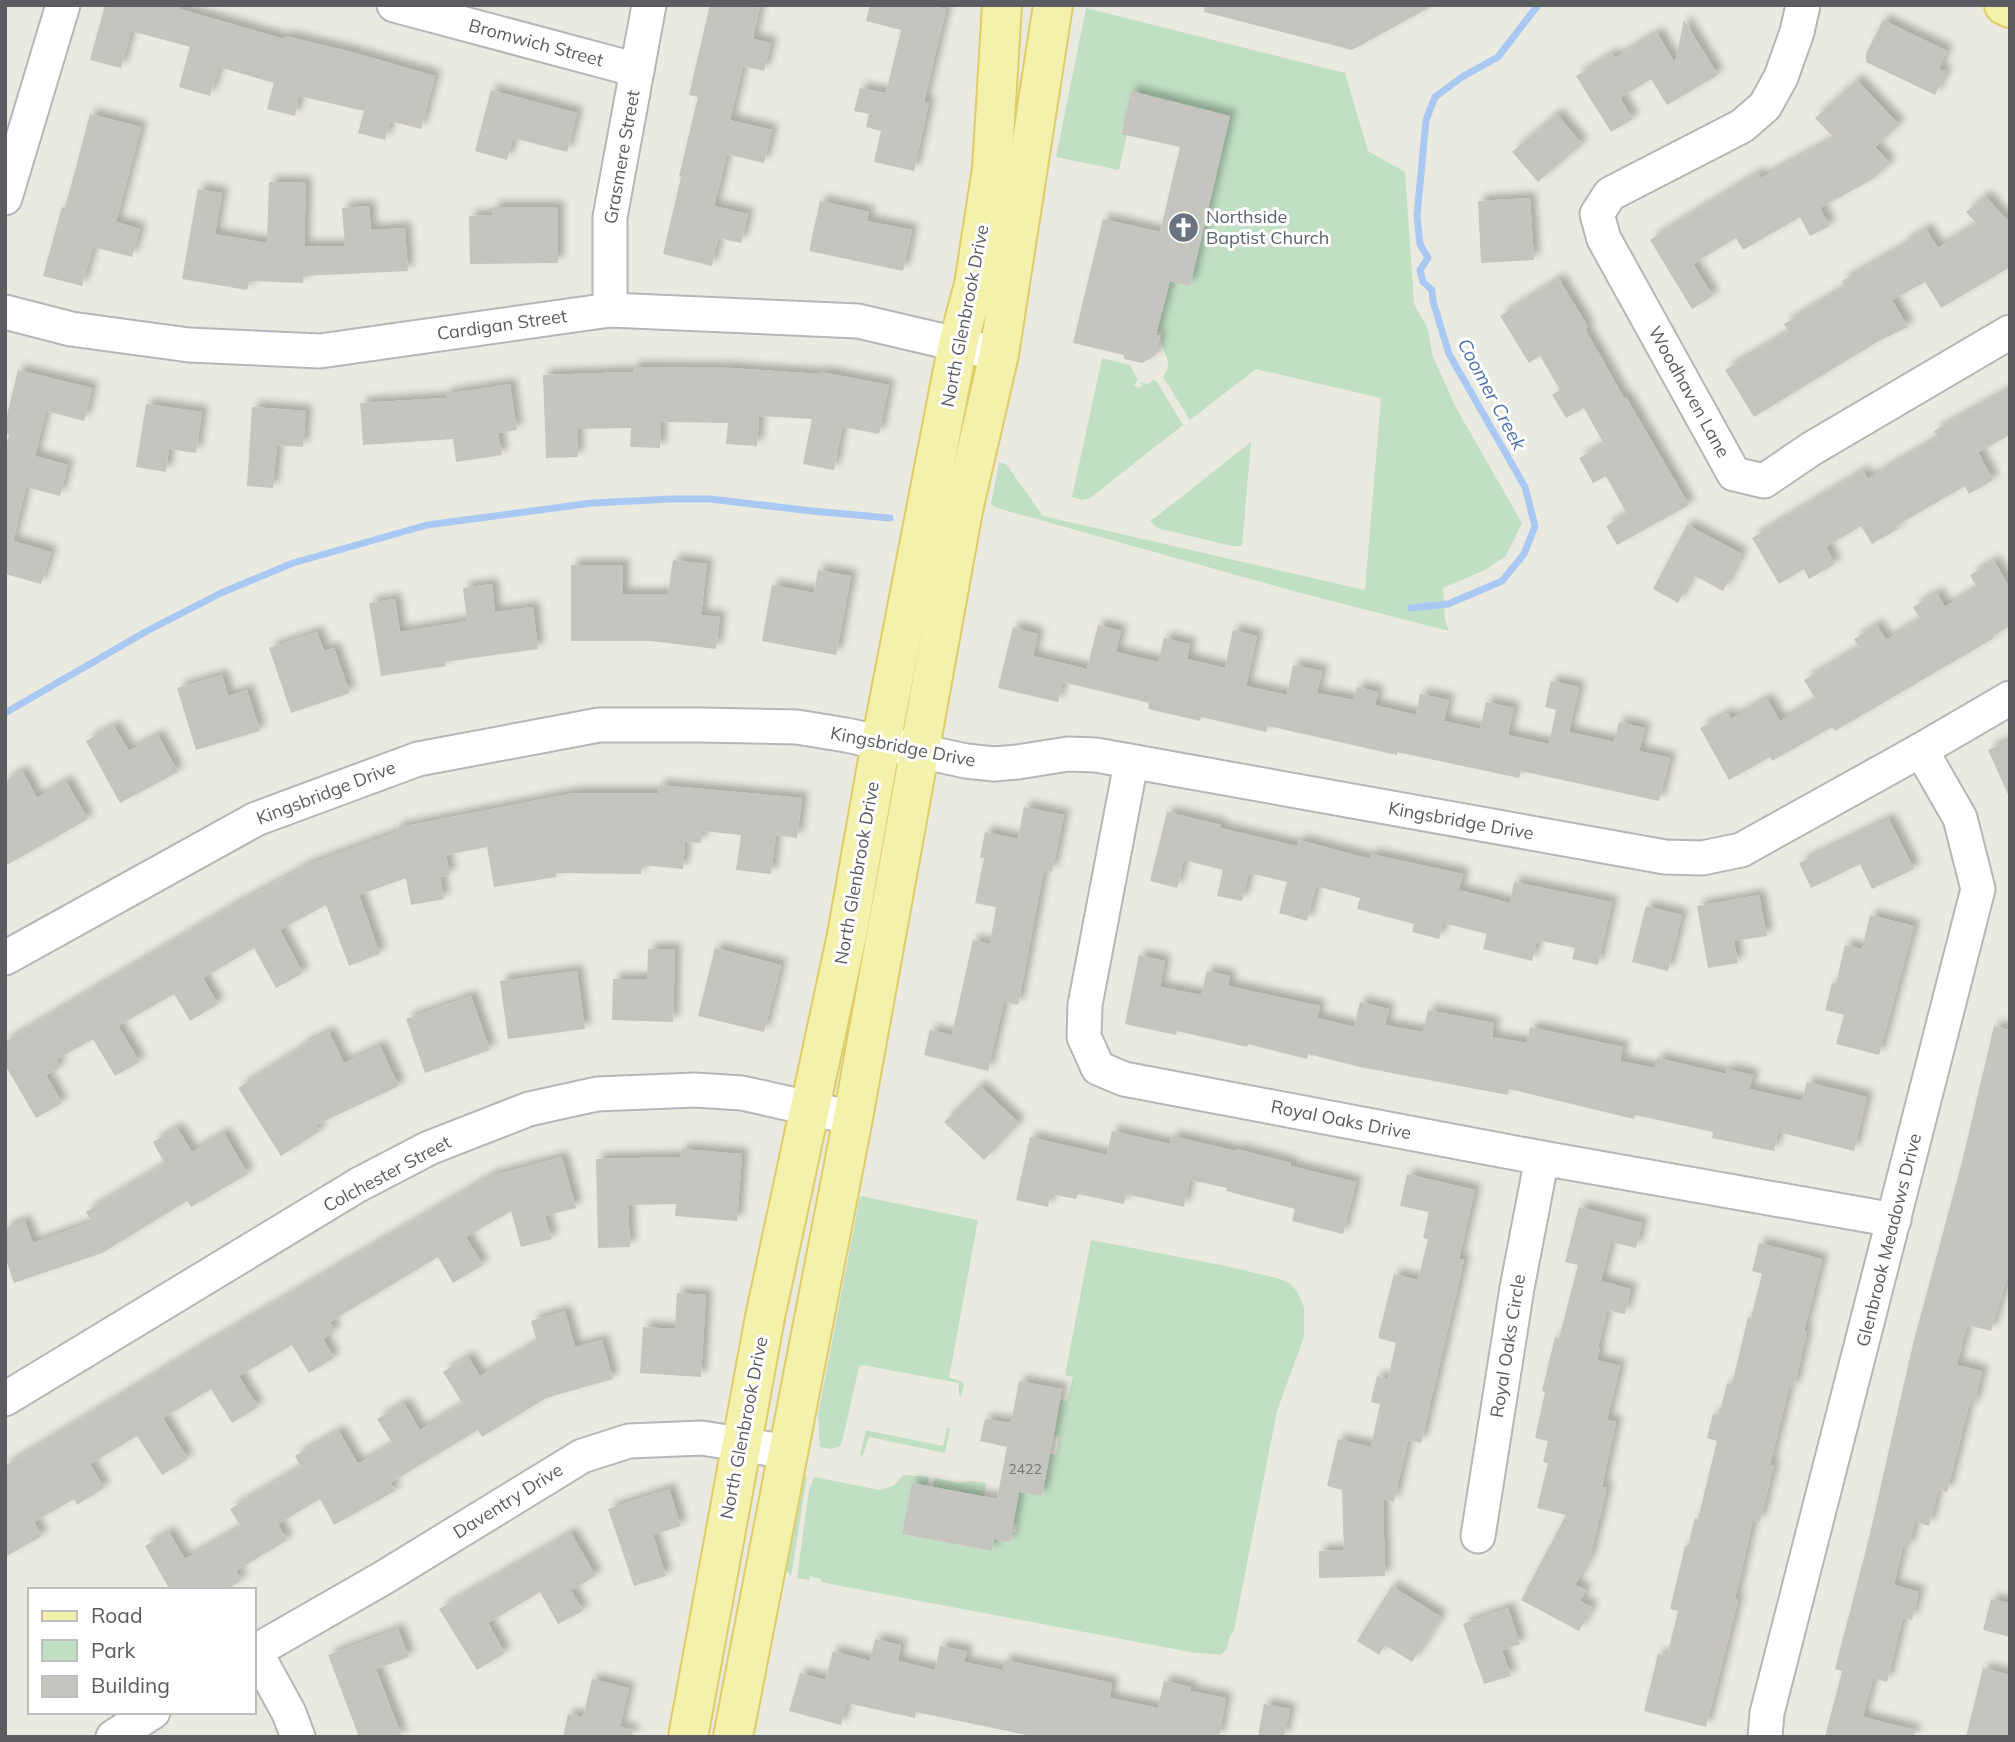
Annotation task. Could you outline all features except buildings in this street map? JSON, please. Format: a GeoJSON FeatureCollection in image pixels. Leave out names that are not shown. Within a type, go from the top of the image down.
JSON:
{"type":"FeatureCollection","features":[{"type":"Feature","properties":{"kind":"main road","name":"North Glenbrook Drive"},"geometry":{"type":"LineString","coordinates":[[688,1737],[740,1443],[849,923],[958,344],[974,285],[992,169],[1002,5]]}},
{"type":"Feature","properties":{"kind":"main road","name":"North Glenbrook Drive"},"geometry":{"type":"LineString","coordinates":[[733,1737],[853,1118],[963,510],[999,354],[1053,5]]}},
{"type":"Feature","properties":{"kind":"main road"},"geometry":{"type":"LineString","coordinates":[[2004,5],[2010,8]]}},
{"type":"Feature","properties":{"kind":"street"},"geometry":{"type":"LineString","coordinates":[[5,198],[63,5]]}},
{"type":"Feature","properties":{"kind":"street","name":"Bromwich Street"},"geometry":{"type":"LineString","coordinates":[[394,5],[637,70]]}},
{"type":"Feature","properties":{"kind":"street","name":"Grasmere Street"},"geometry":{"type":"LineString","coordinates":[[610,310],[610,218],[649,5]]}},
{"type":"Feature","properties":{"kind":"street","name":"Woodhaven Lane"},"geometry":{"type":"LineString","coordinates":[[1803,5],[1797,33],[1781,77],[1765,106],[1742,126],[1610,194],[1597,214],[1604,239],[1734,474],[1764,481],[1811,449],[2010,332]]}},
{"type":"Feature","properties":{"kind":"street","name":"Cardigan Street"},"geometry":{"type":"LineString","coordinates":[[5,312],[71,329],[189,345],[320,351],[610,310],[858,321],[999,354]]}},
{"type":"Feature","properties":{"kind":"street","name":"Kingsbridge Drive"},"geometry":{"type":"LineString","coordinates":[[5,958],[256,819],[418,759],[599,726],[797,727],[966,761],[994,764],[1068,754],[1096,755],[1665,858],[1702,858],[1741,850],[2010,698]]}},
{"type":"Feature","properties":{"kind":"street","name":"Glenbrook Meadows Drive"},"geometry":{"type":"LineString","coordinates":[[1765,1737],[1766,1713],[1978,889],[1960,818],[1921,750]]}},
{"type":"Feature","properties":{"kind":"street","name":"Royal Oaks Drive"},"geometry":{"type":"LineString","coordinates":[[1131,763],[1085,1005],[1084,1037],[1098,1068],[1124,1079],[1542,1158],[1894,1220]]}},
{"type":"Feature","properties":{"kind":"street","name":"Colchester Street"},"geometry":{"type":"LineString","coordinates":[[5,1399],[358,1185],[429,1148],[529,1109],[597,1094],[695,1090],[742,1093],[853,1118]]}},
{"type":"Feature","properties":{"kind":"street","name":"Royal Oaks Circle"},"geometry":{"type":"LineString","coordinates":[[1478,1536],[1517,1288],[1542,1158]]}},
{"type":"Feature","properties":{"kind":"street","name":"Daventry Drive"},"geometry":{"type":"LineString","coordinates":[[256,1650],[383,1578],[582,1456],[629,1441],[702,1438],[788,1452]]}},
{"type":"Feature","properties":{"kind":"street"},"geometry":{"type":"LineString","coordinates":[[256,1655],[289,1713],[298,1737]]}},
{"type":"Feature","properties":{"kind":"street"},"geometry":{"type":"LineString","coordinates":[[113,1737],[150,1714]]}},
{"type":"Feature","properties":{"kind":"green space"},"geometry":{"type":"Polygon","coordinates":[[[1086,8],[1345,73],[1368,151],[1405,172],[1414,304],[1428,329],[1432,354],[1455,406],[1522,523],[1506,556],[1485,570],[1443,588],[1445,620],[1449,631],[1297,592],[997,508],[991,504],[999,462],[1006,464],[1043,516],[1365,590],[1381,398],[1256,369],[1190,420],[1163,377],[1168,360],[1162,346],[1162,332],[1157,331],[1170,281],[1190,285],[1230,116],[1132,92],[1121,133],[1127,135],[1119,170],[1056,157],[1086,8]]]}},
{"type":"Feature","properties":{"kind":"green space"},"geometry":{"type":"Polygon","coordinates":[[[1102,358],[1130,365],[1138,380],[1134,385],[1138,388],[1142,385],[1139,382],[1157,382],[1183,425],[1090,498],[1082,500],[1072,497],[1102,358]]]}},
{"type":"Feature","properties":{"kind":"green space"},"geometry":{"type":"Polygon","coordinates":[[[1251,442],[1242,546],[1157,528],[1150,521],[1156,517],[1251,442]]]}},
{"type":"Feature","properties":{"kind":"green space"},"geometry":{"type":"Polygon","coordinates":[[[860,1196],[978,1220],[949,1378],[962,1381],[964,1385],[961,1397],[959,1383],[862,1365],[859,1367],[842,1442],[840,1446],[831,1449],[820,1447],[818,1415],[860,1196]]]}},
{"type":"Feature","properties":{"kind":"green space"},"geometry":{"type":"Polygon","coordinates":[[[1091,1240],[1280,1279],[1297,1291],[1304,1307],[1304,1337],[1277,1411],[1234,1630],[1227,1650],[1220,1655],[1190,1652],[821,1582],[821,1579],[810,1576],[809,1580],[797,1578],[809,1490],[814,1477],[880,1490],[893,1486],[904,1475],[929,1477],[927,1486],[912,1484],[902,1534],[992,1551],[994,1539],[1016,1532],[1017,1525],[1013,1524],[1019,1492],[1042,1496],[1050,1454],[1056,1455],[1059,1437],[1054,1436],[1060,1400],[1067,1401],[1073,1377],[1065,1375],[1091,1240]]]}},
{"type":"Feature","properties":{"kind":"green space"},"geometry":{"type":"Polygon","coordinates":[[[947,1428],[950,1428],[945,1453],[869,1437],[863,1455],[860,1456],[866,1430],[943,1446],[947,1428]]]}},
{"type":"Feature","properties":{"kind":"green space"},"geometry":{"type":"Polygon","coordinates":[[[807,1476],[791,1576],[783,1568],[787,1545],[790,1545],[793,1534],[790,1533],[801,1480],[807,1476]]]}},
{"type":"Feature","properties":{"kind":"green space"},"geometry":{"type":"Polygon","coordinates":[[[935,1478],[958,1483],[986,1483],[984,1497],[933,1488],[935,1478]]]}},
{"type":"Feature","properties":{"kind":"waterway","name":"Coomer Creek"},"geometry":{"type":"LineString","coordinates":[[1411,608],[1448,604],[1502,581],[1524,554],[1535,526],[1525,487],[1449,354],[1432,290],[1423,282],[1420,270],[1428,258],[1420,244],[1417,216],[1426,120],[1435,97],[1462,77],[1498,57],[1538,5]]}},
{"type":"Feature","properties":{"kind":"waterway"},"geometry":{"type":"LineString","coordinates":[[5,713],[147,631],[221,593],[293,563],[427,525],[592,503],[672,499],[710,499],[890,518]]}},
{"type":"Feature","properties":{"kind":"place","name":"Northside Baptist Church"},"geometry":{"type":"Point","coordinates":[1183,227]}}]}
